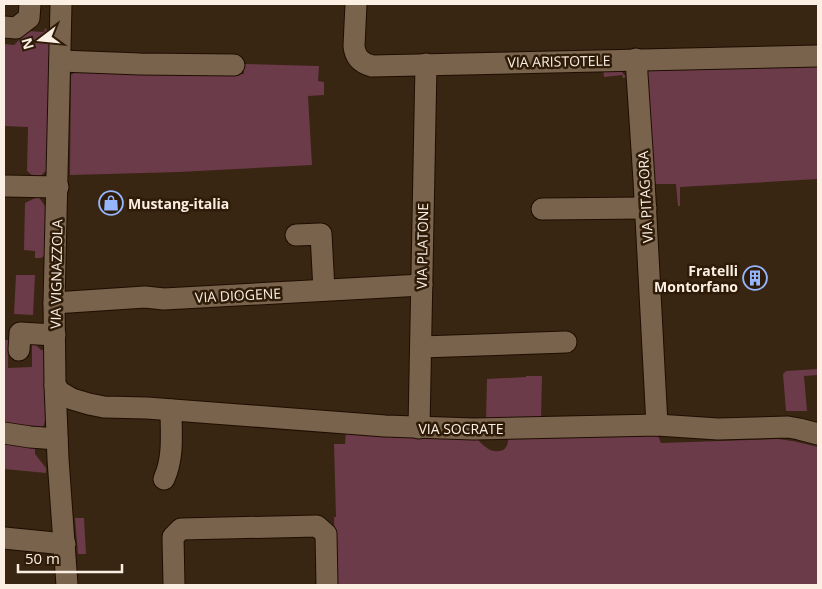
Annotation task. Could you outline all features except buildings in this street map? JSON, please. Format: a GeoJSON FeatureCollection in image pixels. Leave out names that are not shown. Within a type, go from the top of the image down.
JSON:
{"type":"FeatureCollection","features":[{"type":"Feature","properties":{"kind":"street","name":"VIA ARISTOTELE"},"geometry":{"type":"LineString","coordinates":[[356,4],[355,53],[358,60],[372,66],[818,56]]}},
{"type":"Feature","properties":{"kind":"street"},"geometry":{"type":"LineString","coordinates":[[4,27],[16,28],[29,11],[61,12]]}},
{"type":"Feature","properties":{"kind":"street","name":"VIA VIGNAZZOLA"},"geometry":{"type":"LineString","coordinates":[[61,12],[54,303],[57,433],[68,585]]}},
{"type":"Feature","properties":{"kind":"street","name":"VIA PITAGORA"},"geometry":{"type":"LineString","coordinates":[[636,59],[658,425]]}},
{"type":"Feature","properties":{"kind":"street"},"geometry":{"type":"LineString","coordinates":[[60,61],[234,65]]}},
{"type":"Feature","properties":{"kind":"street","name":"VIA PLATONE"},"geometry":{"type":"LineString","coordinates":[[420,428],[426,64]]}},
{"type":"Feature","properties":{"kind":"street"},"geometry":{"type":"LineString","coordinates":[[4,186],[58,187]]}},
{"type":"Feature","properties":{"kind":"street"},"geometry":{"type":"LineString","coordinates":[[542,209],[646,208]]}},
{"type":"Feature","properties":{"kind":"street"},"geometry":{"type":"LineString","coordinates":[[296,235],[321,234],[324,290]]}},
{"type":"Feature","properties":{"kind":"street","name":"VIA DIOGENE"},"geometry":{"type":"LineString","coordinates":[[54,303],[145,297],[164,299],[422,285]]}},
{"type":"Feature","properties":{"kind":"street"},"geometry":{"type":"LineString","coordinates":[[19,350],[20,334],[55,335]]}},
{"type":"Feature","properties":{"kind":"street"},"geometry":{"type":"LineString","coordinates":[[421,347],[566,342]]}},
{"type":"Feature","properties":{"kind":"street","name":"VIA SOCRATE"},"geometry":{"type":"LineString","coordinates":[[55,384],[60,392],[72,399],[104,407],[139,407],[365,425],[496,429],[658,425],[718,429],[788,427],[818,434]]}},
{"type":"Feature","properties":{"kind":"street","name":"VIA SOCRATE"},"geometry":{"type":"LineString","coordinates":[[57,433],[61,421],[67,417],[104,407]]}},
{"type":"Feature","properties":{"kind":"street"},"geometry":{"type":"LineString","coordinates":[[164,479],[169,469],[171,457],[171,410]]}},
{"type":"Feature","properties":{"kind":"street"},"geometry":{"type":"LineString","coordinates":[[4,433],[30,437],[57,433]]}},
{"type":"Feature","properties":{"kind":"street"},"geometry":{"type":"LineString","coordinates":[[174,585],[173,537],[181,529],[317,526],[326,534],[327,585]]}},
{"type":"Feature","properties":{"kind":"street"},"geometry":{"type":"LineString","coordinates":[[4,538],[65,544]]}},
{"type":"Feature","properties":{"kind":"shaded area"},"geometry":{"type":"Polygon","coordinates":[[[45,28],[50,33],[48,169],[36,180],[36,176],[27,171],[28,127],[4,126],[4,44],[14,45],[28,31],[44,32],[45,28]]]}},
{"type":"Feature","properties":{"kind":"shaded area"},"geometry":{"type":"Polygon","coordinates":[[[818,62],[818,179],[680,187],[680,206],[678,206],[676,184],[656,184],[652,180],[646,74],[651,69],[818,62]]]}},
{"type":"Feature","properties":{"kind":"shaded area"},"geometry":{"type":"Polygon","coordinates":[[[244,64],[319,66],[318,81],[324,82],[324,95],[308,96],[312,165],[179,172],[70,175],[71,75],[77,71],[244,74],[244,64]]]}},
{"type":"Feature","properties":{"kind":"shaded area"},"geometry":{"type":"Polygon","coordinates":[[[603,68],[621,71],[626,77],[623,78],[622,75],[604,77],[603,68]]]}},
{"type":"Feature","properties":{"kind":"shaded area"},"geometry":{"type":"Polygon","coordinates":[[[36,194],[46,208],[44,256],[41,258],[35,258],[35,251],[24,250],[25,203],[36,198],[36,194]]]}},
{"type":"Feature","properties":{"kind":"shaded area"},"geometry":{"type":"Polygon","coordinates":[[[16,275],[35,275],[33,315],[14,314],[16,275]]]}},
{"type":"Feature","properties":{"kind":"shaded area"},"geometry":{"type":"Polygon","coordinates":[[[4,340],[8,340],[8,368],[32,367],[32,341],[41,350],[44,350],[44,366],[46,370],[45,420],[44,425],[35,434],[4,429],[4,340]]]}},
{"type":"Feature","properties":{"kind":"shaded area"},"geometry":{"type":"Polygon","coordinates":[[[818,369],[818,375],[804,376],[807,411],[786,411],[783,374],[786,371],[818,369]]]}},
{"type":"Feature","properties":{"kind":"shaded area"},"geometry":{"type":"Polygon","coordinates":[[[542,376],[541,421],[486,421],[487,379],[542,376]]]}},
{"type":"Feature","properties":{"kind":"shaded area"},"geometry":{"type":"Polygon","coordinates":[[[346,430],[474,436],[489,449],[497,451],[504,449],[508,439],[652,431],[658,436],[661,443],[778,439],[818,447],[818,585],[336,585],[334,444],[345,444],[346,430]]]}},
{"type":"Feature","properties":{"kind":"shaded area"},"geometry":{"type":"Polygon","coordinates":[[[4,437],[35,445],[35,454],[46,468],[46,473],[4,469],[4,437]]]}},
{"type":"Feature","properties":{"kind":"shaded area"},"geometry":{"type":"Polygon","coordinates":[[[75,518],[84,518],[86,554],[78,554],[75,518]]]}},
{"type":"Feature","properties":{"kind":"place","name":"Mustang-italia"},"geometry":{"type":"Point","coordinates":[111,203]}},
{"type":"Feature","properties":{"kind":"place","name":"Fratelli Montorfano"},"geometry":{"type":"Point","coordinates":[755,278]}}]}
